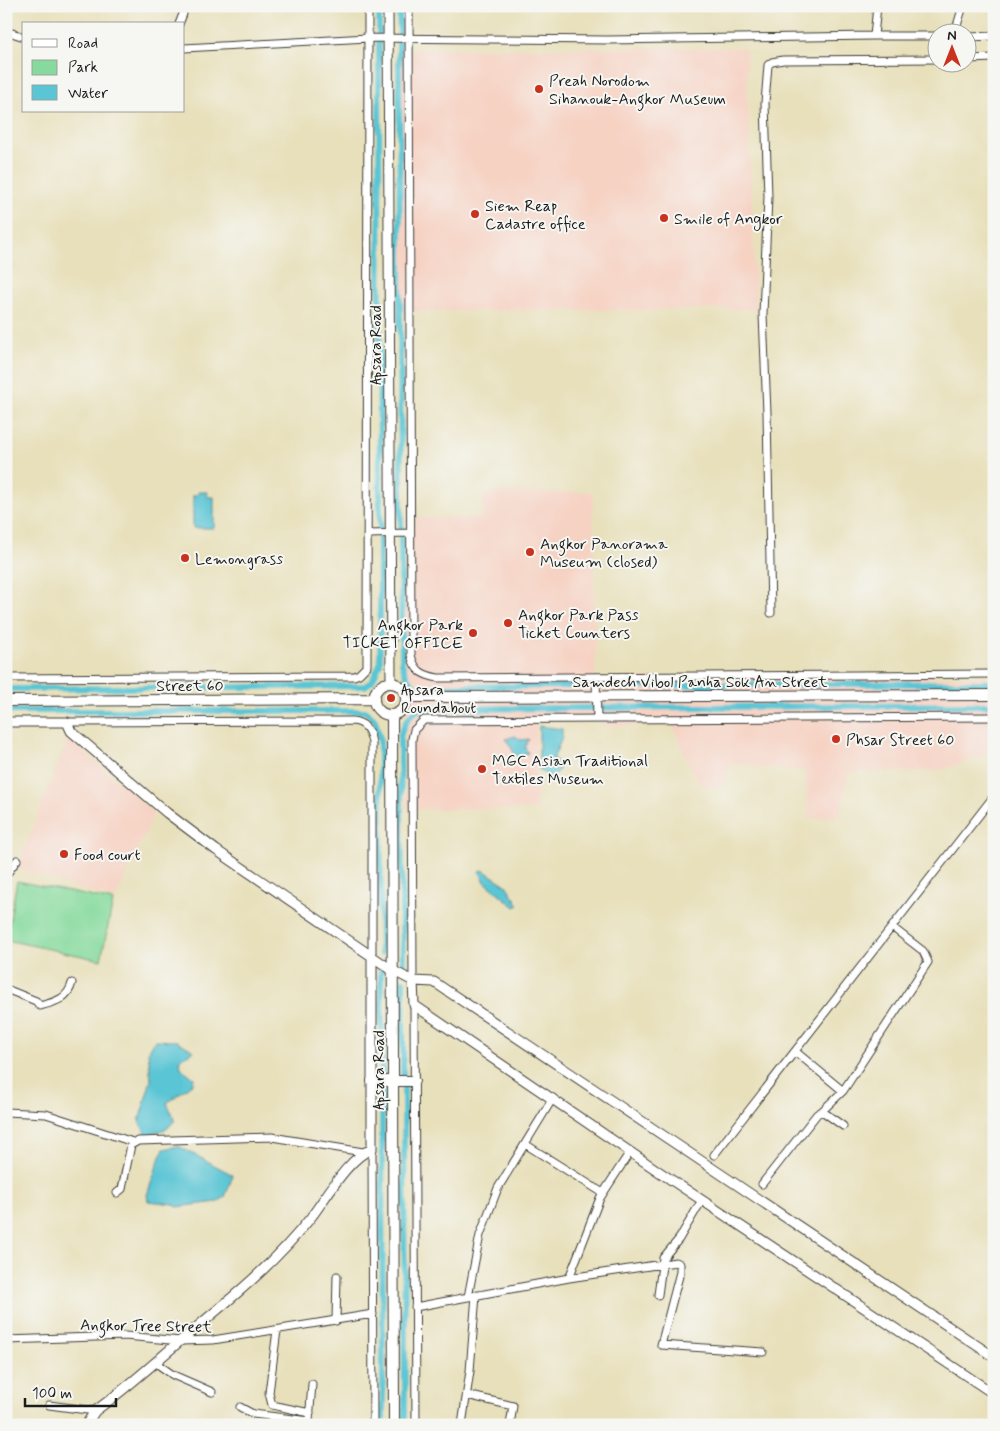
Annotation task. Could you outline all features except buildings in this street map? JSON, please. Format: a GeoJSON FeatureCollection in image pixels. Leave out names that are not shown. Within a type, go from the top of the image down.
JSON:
{"type":"FeatureCollection","features":[{"type":"Feature","properties":{"kind":"main road"},"geometry":{"type":"LineString","coordinates":[[391,683],[402,688],[406,697],[404,708],[392,715],[379,710],[374,699],[379,688],[391,683]]}},
{"type":"Feature","properties":{"kind":"main road","name":"Samdech Vibol Panha Sok An Street"},"geometry":{"type":"LineString","coordinates":[[406,697],[994,695]]}},
{"type":"Feature","properties":{"kind":"main road","name":"Street 60"},"geometry":{"type":"LineString","coordinates":[[6,701],[374,699]]}},
{"type":"Feature","properties":{"kind":"main road","name":"Apsara Road"},"geometry":{"type":"LineString","coordinates":[[392,715],[394,1425]]}},
{"type":"Feature","properties":{"kind":"main road"},"geometry":{"type":"LineString","coordinates":[[372,1081],[414,1081]]}},
{"type":"Feature","properties":{"kind":"street"},"geometry":{"type":"LineString","coordinates":[[6,678],[359,674],[367,666],[368,6]]}},
{"type":"Feature","properties":{"kind":"street","name":"Apsara Road"},"geometry":{"type":"LineString","coordinates":[[388,6],[391,683]]}},
{"type":"Feature","properties":{"kind":"street"},"geometry":{"type":"LineString","coordinates":[[409,6],[411,655],[413,665],[420,673],[438,678],[994,674]]}},
{"type":"Feature","properties":{"kind":"street"},"geometry":{"type":"LineString","coordinates":[[874,36],[878,6]]}},
{"type":"Feature","properties":{"kind":"street"},"geometry":{"type":"LineString","coordinates":[[958,22],[962,6]]}},
{"type":"Feature","properties":{"kind":"street"},"geometry":{"type":"LineString","coordinates":[[180,22],[183,14]]}},
{"type":"Feature","properties":{"kind":"street"},"geometry":{"type":"LineString","coordinates":[[6,31],[22,36]]}},
{"type":"Feature","properties":{"kind":"street"},"geometry":{"type":"LineString","coordinates":[[185,48],[368,38],[608,40],[928,36]]}},
{"type":"Feature","properties":{"kind":"street"},"geometry":{"type":"LineString","coordinates":[[978,37],[994,36]]}},
{"type":"Feature","properties":{"kind":"street"},"geometry":{"type":"LineString","coordinates":[[978,59],[994,58]]}},
{"type":"Feature","properties":{"kind":"street"},"geometry":{"type":"LineString","coordinates":[[771,613],[768,413],[763,314],[768,198],[764,103],[768,65],[772,62],[783,60],[928,59]]}},
{"type":"Feature","properties":{"kind":"street"},"geometry":{"type":"LineString","coordinates":[[368,534],[410,533]]}},
{"type":"Feature","properties":{"kind":"street"},"geometry":{"type":"LineString","coordinates":[[596,678],[597,716]]}},
{"type":"Feature","properties":{"kind":"street"},"geometry":{"type":"LineString","coordinates":[[416,1425],[413,981],[414,730],[424,720],[431,719],[597,716],[994,717]]}},
{"type":"Feature","properties":{"kind":"street"},"geometry":{"type":"LineString","coordinates":[[6,722],[352,721],[360,722],[366,726],[372,743],[372,1081],[367,1150],[373,1314],[373,1425]]}},
{"type":"Feature","properties":{"kind":"street"},"geometry":{"type":"LineString","coordinates":[[67,722],[72,731],[167,813],[258,880],[392,970],[413,981],[434,982],[994,1357]]}},
{"type":"Feature","properties":{"kind":"street"},"geometry":{"type":"LineString","coordinates":[[714,1155],[994,796]]}},
{"type":"Feature","properties":{"kind":"street"},"geometry":{"type":"LineString","coordinates":[[6,875],[17,860]]}},
{"type":"Feature","properties":{"kind":"street"},"geometry":{"type":"LineString","coordinates":[[762,1184],[812,1118],[844,1091],[928,962],[923,951],[892,928]]}},
{"type":"Feature","properties":{"kind":"street"},"geometry":{"type":"LineString","coordinates":[[6,989],[36,1001],[40,1006],[63,998],[70,991],[72,983]]}},
{"type":"Feature","properties":{"kind":"street"},"geometry":{"type":"LineString","coordinates":[[414,1005],[630,1152],[994,1394]]}},
{"type":"Feature","properties":{"kind":"street"},"geometry":{"type":"LineString","coordinates":[[796,1052],[844,1091]]}},
{"type":"Feature","properties":{"kind":"street"},"geometry":{"type":"LineString","coordinates":[[462,1425],[467,1395],[472,1296],[485,1222],[506,1172],[553,1098]]}},
{"type":"Feature","properties":{"kind":"street"},"geometry":{"type":"LineString","coordinates":[[822,1111],[843,1126]]}},
{"type":"Feature","properties":{"kind":"street"},"geometry":{"type":"LineString","coordinates":[[6,1112],[46,1114],[132,1142],[272,1137],[367,1150]]}},
{"type":"Feature","properties":{"kind":"street"},"geometry":{"type":"LineString","coordinates":[[117,1193],[122,1189],[132,1142]]}},
{"type":"Feature","properties":{"kind":"street"},"geometry":{"type":"LineString","coordinates":[[525,1144],[603,1193]]}},
{"type":"Feature","properties":{"kind":"street"},"geometry":{"type":"LineString","coordinates":[[86,1425],[95,1411],[156,1363],[267,1268],[293,1240],[351,1164],[367,1150]]}},
{"type":"Feature","properties":{"kind":"street"},"geometry":{"type":"LineString","coordinates":[[569,1278],[603,1193],[630,1152]]}},
{"type":"Feature","properties":{"kind":"street"},"geometry":{"type":"LineString","coordinates":[[658,1295],[665,1253],[679,1239],[702,1200]]}},
{"type":"Feature","properties":{"kind":"street"},"geometry":{"type":"LineString","coordinates":[[415,1307],[569,1278],[676,1262],[680,1264],[681,1268],[661,1345],[763,1352]]}},
{"type":"Feature","properties":{"kind":"street"},"geometry":{"type":"LineString","coordinates":[[336,1321],[337,1276]]}},
{"type":"Feature","properties":{"kind":"street","name":"Angkor Tree Street"},"geometry":{"type":"LineString","coordinates":[[6,1340],[125,1336],[181,1341],[213,1340],[373,1314]]}},
{"type":"Feature","properties":{"kind":"street"},"geometry":{"type":"LineString","coordinates":[[277,1330],[269,1393],[272,1405],[310,1413]]}},
{"type":"Feature","properties":{"kind":"street"},"geometry":{"type":"LineString","coordinates":[[156,1363],[173,1375],[212,1392]]}},
{"type":"Feature","properties":{"kind":"street"},"geometry":{"type":"LineString","coordinates":[[240,1407],[253,1414],[308,1421],[312,1384]]}},
{"type":"Feature","properties":{"kind":"street"},"geometry":{"type":"LineString","coordinates":[[467,1395],[513,1406],[510,1425]]}},
{"type":"Feature","properties":{"kind":"street"},"geometry":{"type":"LineString","coordinates":[[49,1405],[95,1411]]}},
{"type":"Feature","properties":{"kind":"shaded area"},"geometry":{"type":"Polygon","coordinates":[[[746,48],[756,309],[401,311],[401,49],[746,48]]]}},
{"type":"Feature","properties":{"kind":"shaded area"},"geometry":{"type":"Polygon","coordinates":[[[593,492],[596,720],[536,721],[536,809],[406,809],[405,518],[483,518],[483,493],[593,492]]]}},
{"type":"Feature","properties":{"kind":"shaded area","name":"Phsar Street 60"},"geometry":{"type":"Polygon","coordinates":[[[994,677],[994,752],[938,771],[848,772],[840,815],[809,819],[805,771],[731,764],[722,788],[699,785],[672,725],[602,726],[602,678],[994,677]]]}},
{"type":"Feature","properties":{"kind":"shaded area"},"geometry":{"type":"Polygon","coordinates":[[[68,738],[154,813],[115,900],[17,868],[68,738]]]}},
{"type":"Feature","properties":{"kind":"green space"},"geometry":{"type":"Polygon","coordinates":[[[17,881],[113,901],[101,960],[6,940],[17,881]]]}},
{"type":"Feature","properties":{"kind":"water"},"geometry":{"type":"Polygon","coordinates":[[[198,492],[207,492],[207,497],[214,497],[214,528],[193,528],[193,495],[198,495],[198,492]]]}},
{"type":"Feature","properties":{"kind":"water"},"geometry":{"type":"Polygon","coordinates":[[[539,726],[562,729],[562,738],[553,759],[559,762],[559,770],[551,778],[539,770],[539,726]]]}},
{"type":"Feature","properties":{"kind":"water"},"geometry":{"type":"Polygon","coordinates":[[[515,736],[521,740],[529,739],[525,747],[528,753],[517,758],[506,739],[515,736]]]}},
{"type":"Feature","properties":{"kind":"water"},"geometry":{"type":"Polygon","coordinates":[[[483,870],[506,885],[519,905],[515,907],[485,882],[479,871],[483,870]]]}},
{"type":"Feature","properties":{"kind":"water"},"geometry":{"type":"Polygon","coordinates":[[[155,1040],[177,1041],[194,1051],[180,1059],[181,1068],[194,1078],[193,1083],[167,1103],[175,1120],[168,1128],[147,1136],[139,1121],[151,1080],[148,1052],[155,1040]]]}},
{"type":"Feature","properties":{"kind":"water"},"geometry":{"type":"Polygon","coordinates":[[[178,1146],[233,1175],[225,1197],[218,1202],[177,1207],[174,1204],[148,1201],[147,1195],[161,1154],[164,1149],[178,1146]]]}},
{"type":"Feature","properties":{"kind":"waterway"},"geometry":{"type":"LineString","coordinates":[[379,6],[379,34]]}},
{"type":"Feature","properties":{"kind":"waterway"},"geometry":{"type":"LineString","coordinates":[[399,6],[400,33]]}},
{"type":"Feature","properties":{"kind":"waterway"},"geometry":{"type":"LineString","coordinates":[[379,42],[380,528]]}},
{"type":"Feature","properties":{"kind":"waterway"},"geometry":{"type":"LineString","coordinates":[[399,43],[401,528]]}},
{"type":"Feature","properties":{"kind":"waterway"},"geometry":{"type":"LineString","coordinates":[[6,689],[365,686],[372,681],[380,664],[380,538]]}},
{"type":"Feature","properties":{"kind":"waterway"},"geometry":{"type":"LineString","coordinates":[[401,538],[402,663],[407,678],[416,687],[994,683]]}},
{"type":"Feature","properties":{"kind":"waterway"},"geometry":{"type":"LineString","coordinates":[[403,970],[400,737],[407,720],[421,709],[994,705]]}},
{"type":"Feature","properties":{"kind":"waterway"},"geometry":{"type":"LineString","coordinates":[[6,711],[365,711],[375,720],[380,739],[381,953]]}},
{"type":"Feature","properties":{"kind":"waterway"},"geometry":{"type":"LineString","coordinates":[[381,969],[382,1076]]}},
{"type":"Feature","properties":{"kind":"waterway"},"geometry":{"type":"LineString","coordinates":[[403,982],[403,1076]]}},
{"type":"Feature","properties":{"kind":"waterway"},"geometry":{"type":"LineString","coordinates":[[382,1086],[383,1425]]}},
{"type":"Feature","properties":{"kind":"waterway"},"geometry":{"type":"LineString","coordinates":[[404,1087],[405,1425]]}},
{"type":"Feature","properties":{"kind":"place","name":"Preah Norodom Sihanouk-Angkor Museum"},"geometry":{"type":"Point","coordinates":[539,89]}},
{"type":"Feature","properties":{"kind":"place","name":"Siem Reap Cadastre office"},"geometry":{"type":"Point","coordinates":[475,214]}},
{"type":"Feature","properties":{"kind":"place","name":"Smile of Angkor"},"geometry":{"type":"Point","coordinates":[664,218]}},
{"type":"Feature","properties":{"kind":"place","name":"Angkor Panorama Museum (closed)"},"geometry":{"type":"Point","coordinates":[530,552]}},
{"type":"Feature","properties":{"kind":"place","name":"Lemongrass"},"geometry":{"type":"Point","coordinates":[185,558]}},
{"type":"Feature","properties":{"kind":"place","name":"Angkor Park Pass Ticket Counters"},"geometry":{"type":"Point","coordinates":[508,623]}},
{"type":"Feature","properties":{"kind":"place","name":"Angkor Park TICKET OFFICE"},"geometry":{"type":"Point","coordinates":[473,633]}},
{"type":"Feature","properties":{"kind":"place","name":"Apsara Roundabout"},"geometry":{"type":"Point","coordinates":[391,698]}},
{"type":"Feature","properties":{"kind":"place","name":"Phsar Street 60"},"geometry":{"type":"Point","coordinates":[836,739]}},
{"type":"Feature","properties":{"kind":"place","name":"MGC Asian Traditional Textiles Museum"},"geometry":{"type":"Point","coordinates":[482,769]}},
{"type":"Feature","properties":{"kind":"place","name":"Food court"},"geometry":{"type":"Point","coordinates":[64,854]}}]}
